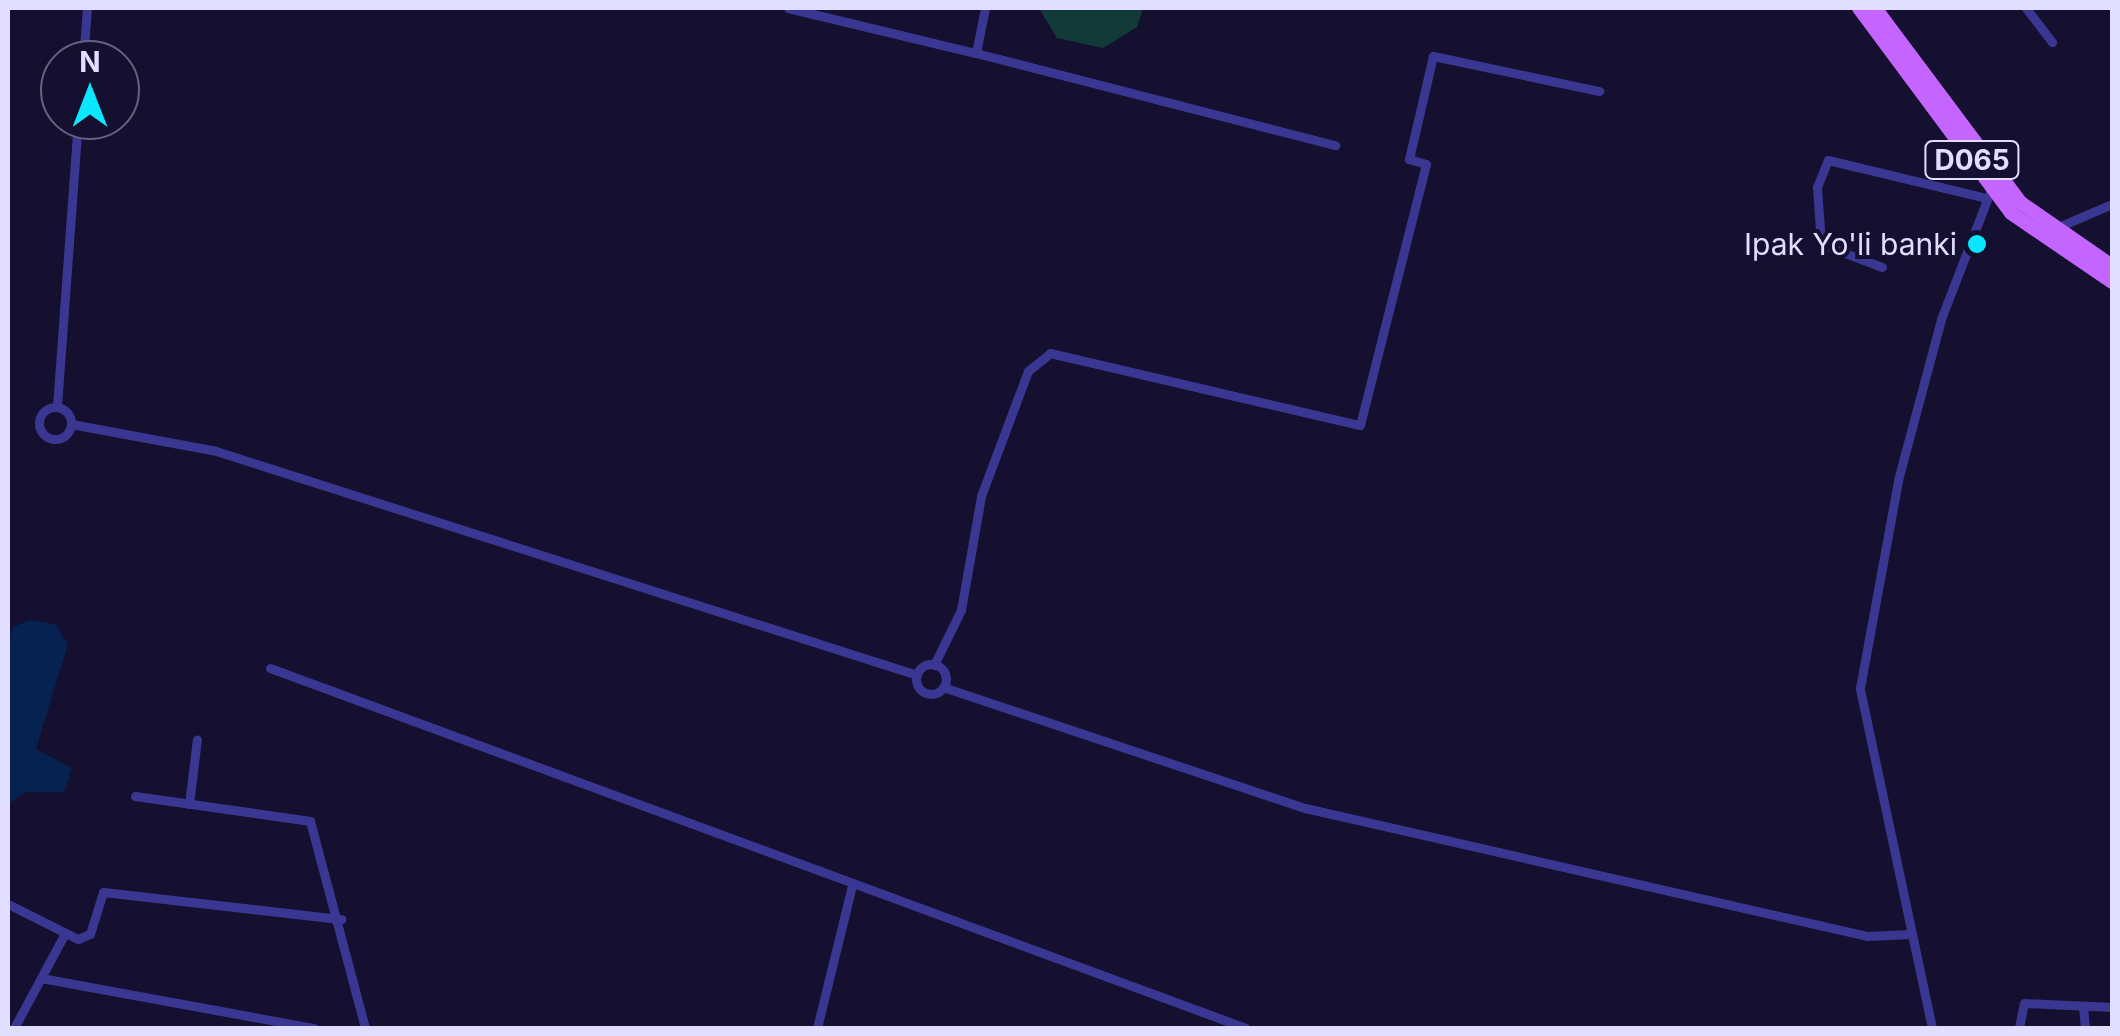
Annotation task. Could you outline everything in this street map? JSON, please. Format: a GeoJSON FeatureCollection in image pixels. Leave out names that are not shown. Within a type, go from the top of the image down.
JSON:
{"type":"FeatureCollection","features":[{"type":"Feature","properties":{"kind":"main road","name":"D065"},"geometry":{"type":"LineString","coordinates":[[1858,8],[1992,186],[2034,234],[2112,282]]}},
{"type":"Feature","properties":{"kind":"main road","name":"D065"},"geometry":{"type":"LineString","coordinates":[[1875,8],[1992,186],[2112,266]]}},
{"type":"Feature","properties":{"kind":"street"},"geometry":{"type":"LineString","coordinates":[[85,40],[87,8]]}},
{"type":"Feature","properties":{"kind":"street"},"geometry":{"type":"LineString","coordinates":[[788,8],[1335,145]]}},
{"type":"Feature","properties":{"kind":"street"},"geometry":{"type":"LineString","coordinates":[[976,53],[986,8]]}},
{"type":"Feature","properties":{"kind":"street"},"geometry":{"type":"LineString","coordinates":[[2026,8],[2052,42]]}},
{"type":"Feature","properties":{"kind":"street"},"geometry":{"type":"LineString","coordinates":[[77,140],[57,406],[71,424],[216,451],[916,675],[934,665],[961,610],[981,496],[1028,371],[1050,353],[1360,425],[1426,164],[1409,159],[1433,56],[1599,91]]}},
{"type":"Feature","properties":{"kind":"street"},"geometry":{"type":"LineString","coordinates":[[1882,266],[1821,244],[1816,186],[1828,160],[1992,186],[1898,480],[1860,688],[1932,1028]]}},
{"type":"Feature","properties":{"kind":"street"},"geometry":{"type":"LineString","coordinates":[[2053,230],[2112,204]]}},
{"type":"Feature","properties":{"kind":"street"},"geometry":{"type":"LineString","coordinates":[[57,406],[40,416],[40,431],[59,438],[71,424]]}},
{"type":"Feature","properties":{"kind":"street"},"geometry":{"type":"LineString","coordinates":[[934,665],[943,687]]}},
{"type":"Feature","properties":{"kind":"street"},"geometry":{"type":"LineString","coordinates":[[270,668],[852,886],[1246,1028]]}},
{"type":"Feature","properties":{"kind":"street"},"geometry":{"type":"LineString","coordinates":[[916,675],[922,692],[943,687],[1305,808],[1867,936],[1910,934]]}},
{"type":"Feature","properties":{"kind":"street"},"geometry":{"type":"LineString","coordinates":[[190,804],[197,738]]}},
{"type":"Feature","properties":{"kind":"street"},"geometry":{"type":"LineString","coordinates":[[136,796],[310,821],[341,919],[365,1028]]}},
{"type":"Feature","properties":{"kind":"street"},"geometry":{"type":"LineString","coordinates":[[816,1028],[852,886]]}},
{"type":"Feature","properties":{"kind":"street"},"geometry":{"type":"LineString","coordinates":[[8,904],[64,935],[90,934],[102,892],[341,919]]}},
{"type":"Feature","properties":{"kind":"street"},"geometry":{"type":"LineString","coordinates":[[14,1028],[64,935]]}},
{"type":"Feature","properties":{"kind":"street"},"geometry":{"type":"LineString","coordinates":[[41,978],[314,1028]]}},
{"type":"Feature","properties":{"kind":"street"},"geometry":{"type":"LineString","coordinates":[[2019,1028],[2024,1003],[2112,1007]]}},
{"type":"Feature","properties":{"kind":"street"},"geometry":{"type":"LineString","coordinates":[[2083,1006],[2085,1028]]}},
{"type":"Feature","properties":{"kind":"green space"},"geometry":{"type":"Polygon","coordinates":[[[1039,8],[1143,8],[1137,27],[1103,48],[1057,38],[1039,8]]]}},
{"type":"Feature","properties":{"kind":"water"},"geometry":{"type":"Polygon","coordinates":[[[30,620],[55,624],[68,644],[36,749],[72,768],[64,792],[25,792],[8,804],[8,646],[13,627],[30,620]]]}},
{"type":"Feature","properties":{"kind":"place","name":"Ipak Yo'li banki"},"geometry":{"type":"Point","coordinates":[1977,244]}}]}
